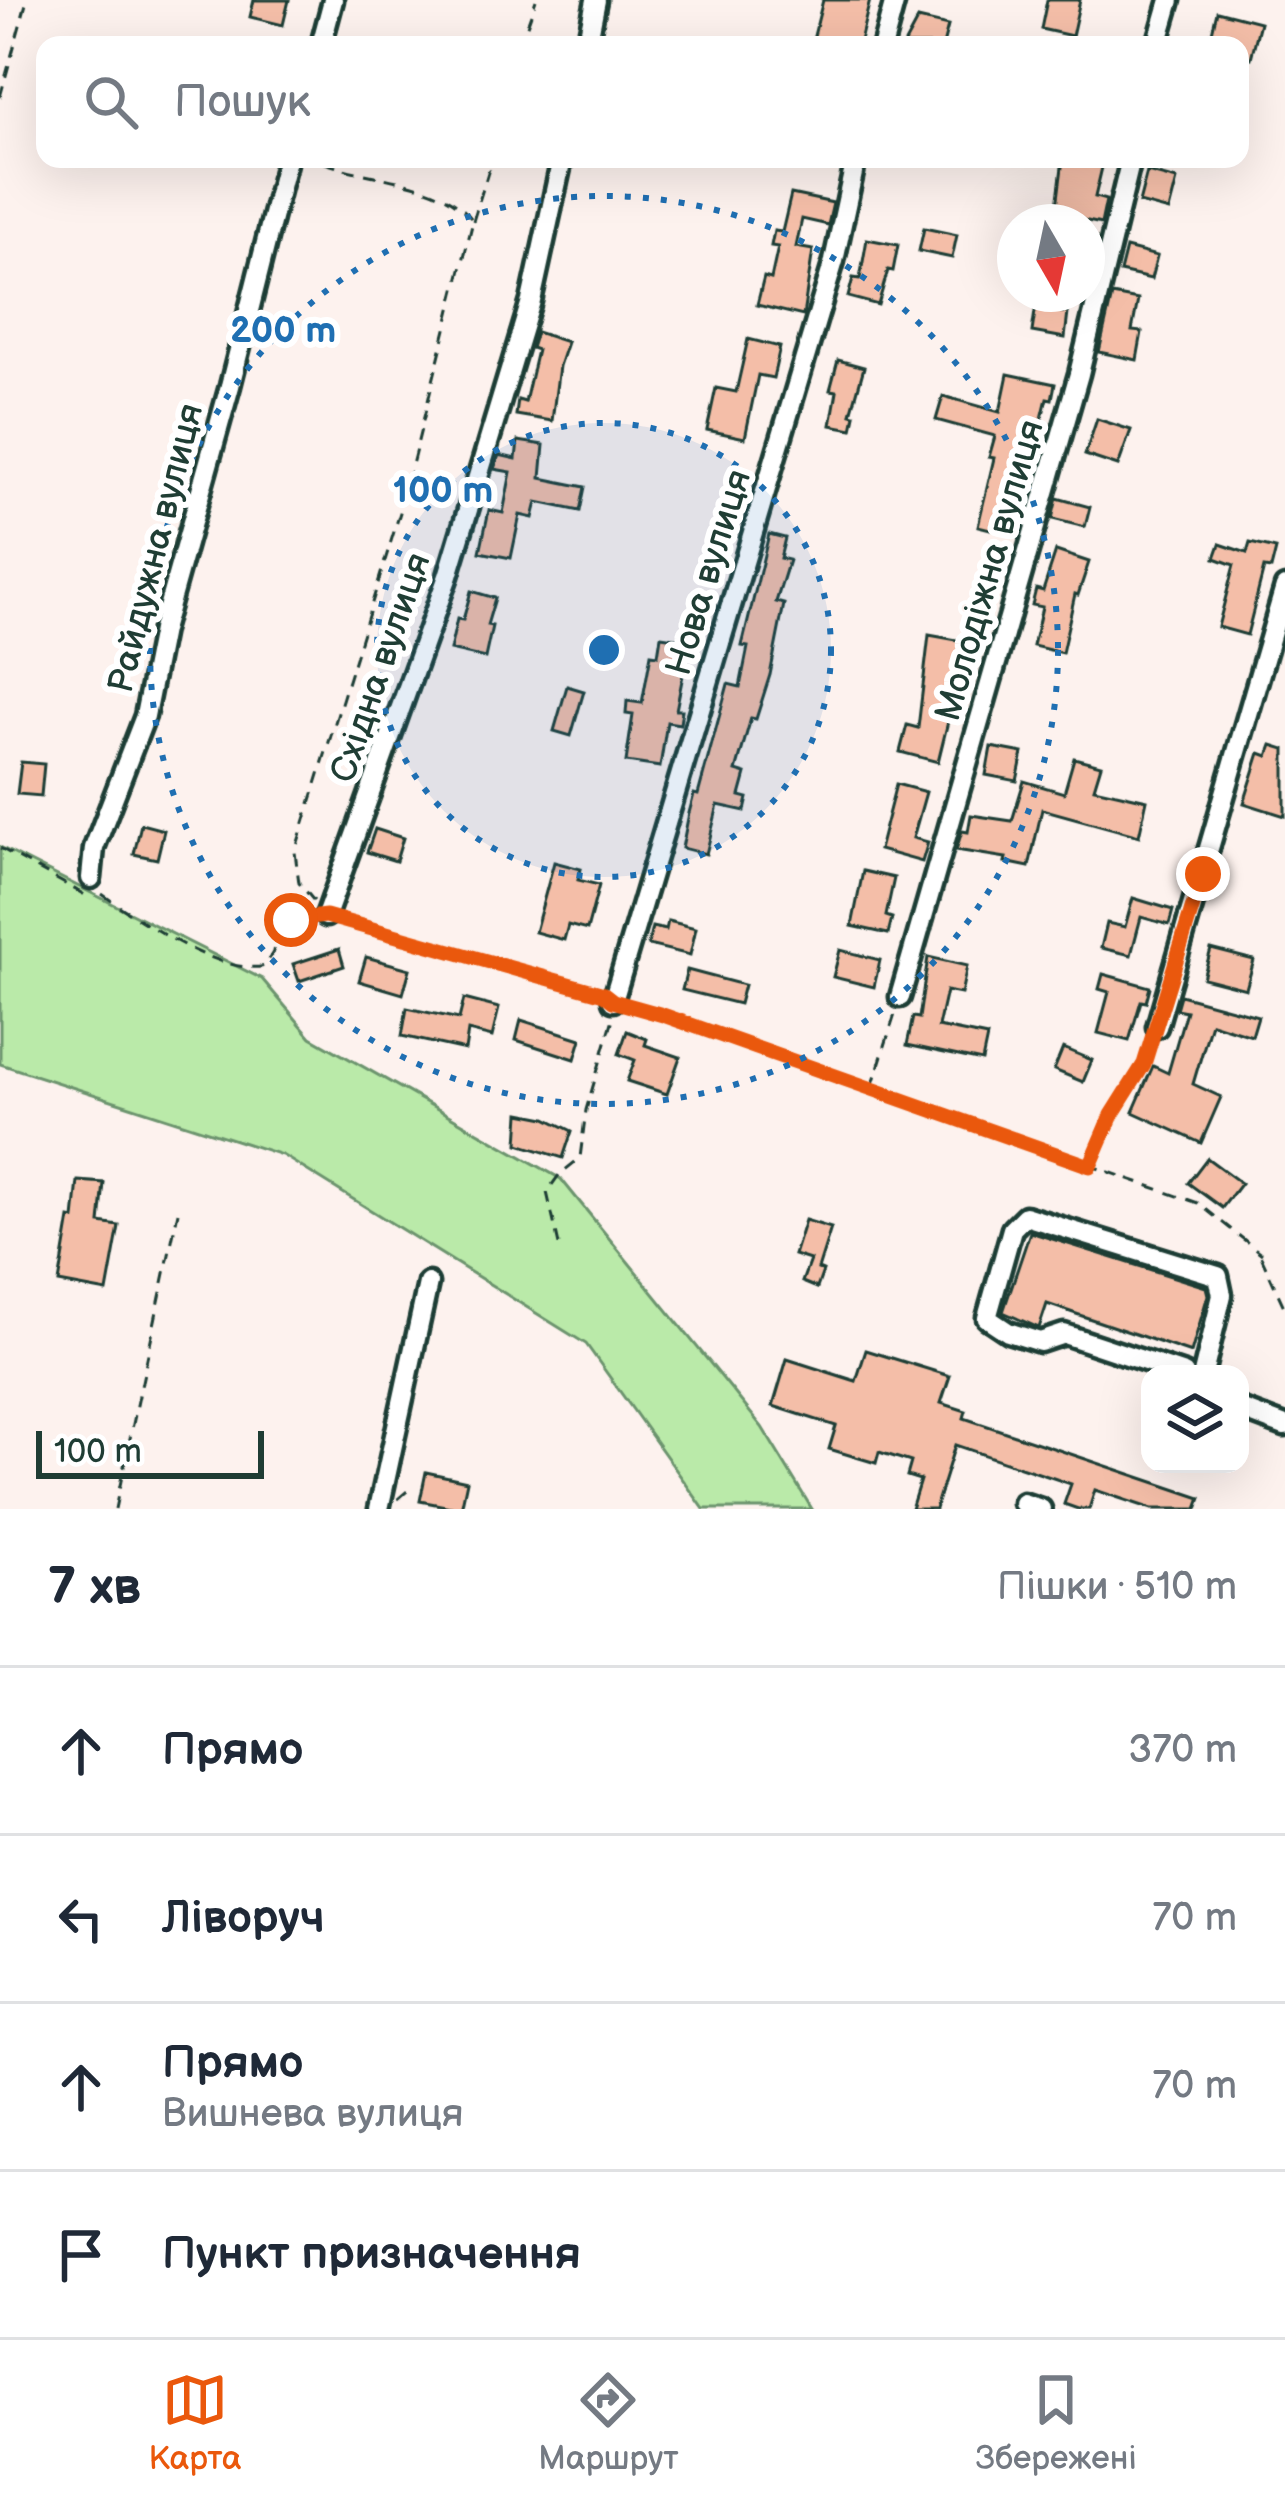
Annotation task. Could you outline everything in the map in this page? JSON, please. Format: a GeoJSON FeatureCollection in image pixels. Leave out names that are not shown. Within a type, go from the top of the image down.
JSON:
{"type":"FeatureCollection","features":[{"type":"Feature","properties":{"kind":"street"},"geometry":{"type":"LineString","coordinates":[[323,36],[333,0]]}},
{"type":"Feature","properties":{"kind":"street"},"geometry":{"type":"LineString","coordinates":[[588,36],[596,0]]}},
{"type":"Feature","properties":{"kind":"street"},"geometry":{"type":"LineString","coordinates":[[885,36],[895,0]]}},
{"type":"Feature","properties":{"kind":"street"},"geometry":{"type":"LineString","coordinates":[[1160,36],[1170,0]]}},
{"type":"Feature","properties":{"kind":"street","name":"Райдужна вулиця"},"geometry":{"type":"LineString","coordinates":[[91,878],[94,848],[145,716],[162,630],[285,168]]}},
{"type":"Feature","properties":{"kind":"street","name":"Східна вулиця"},"geometry":{"type":"LineString","coordinates":[[326,916],[448,576],[531,301],[560,168]]}},
{"type":"Feature","properties":{"kind":"street","name":"Нова вулиця"},"geometry":{"type":"LineString","coordinates":[[613,1001],[834,261],[854,168]]}},
{"type":"Feature","properties":{"kind":"street","name":"Молодіжна вулиця"},"geometry":{"type":"LineString","coordinates":[[900,997],[1072,396],[1129,168]]}},
{"type":"Feature","properties":{"kind":"street"},"geometry":{"type":"LineString","coordinates":[[1157,1027],[1285,587]]}},
{"type":"Feature","properties":{"kind":"street"},"geometry":{"type":"LineString","coordinates":[[1157,1365],[1064,1334],[1040,1342],[1008,1332],[987,1318],[1012,1229],[1024,1216],[1218,1276],[1222,1295],[1205,1365]]}},
{"type":"Feature","properties":{"kind":"street"},"geometry":{"type":"LineString","coordinates":[[379,1509],[428,1283]]}},
{"type":"Feature","properties":{"kind":"street"},"geometry":{"type":"LineString","coordinates":[[1249,1412],[1285,1426]]}},
{"type":"Feature","properties":{"kind":"path"},"geometry":{"type":"LineString","coordinates":[[0,97],[27,0]]}},
{"type":"Feature","properties":{"kind":"path"},"geometry":{"type":"LineString","coordinates":[[523,36],[536,0]]}},
{"type":"Feature","properties":{"kind":"path"},"geometry":{"type":"LineString","coordinates":[[345,168],[462,204],[473,221]]}},
{"type":"Feature","properties":{"kind":"path"},"geometry":{"type":"LineString","coordinates":[[326,916],[299,884],[296,852],[401,508],[488,168]]}},
{"type":"Feature","properties":{"kind":"path"},"geometry":{"type":"LineString","coordinates":[[0,848],[85,895],[91,878]]}},
{"type":"Feature","properties":{"kind":"path"},"geometry":{"type":"LineString","coordinates":[[91,878],[100,893],[132,915],[200,952],[249,970],[265,966],[276,932],[291,920],[326,916],[604,994],[613,1001],[1198,1203],[1261,1252],[1285,1309]]}},
{"type":"Feature","properties":{"kind":"path"},"geometry":{"type":"LineString","coordinates":[[872,1090],[900,997]]}},
{"type":"Feature","properties":{"kind":"path"},"geometry":{"type":"LineString","coordinates":[[559,1245],[547,1192],[559,1174],[580,1158],[586,1110],[614,1016],[613,1001]]}},
{"type":"Feature","properties":{"kind":"path"},"geometry":{"type":"LineString","coordinates":[[1090,1166],[1112,1115],[1144,1064],[1157,1027]]}},
{"type":"Feature","properties":{"kind":"path"},"geometry":{"type":"LineString","coordinates":[[115,1509],[178,1212]]}},
{"type":"Feature","properties":{"kind":"path"},"geometry":{"type":"LineString","coordinates":[[389,1509],[413,1486]]}},
{"type":"Feature","properties":{"kind":"green space"},"geometry":{"type":"Polygon","coordinates":[[[0,847],[262,979],[311,1037],[561,1179],[762,1427],[812,1509],[704,1509],[586,1344],[282,1155],[0,1064],[0,847]]]}},
{"type":"Feature","properties":{"kind":"building"},"geometry":{"type":"Polygon","coordinates":[[[254,0],[289,0],[283,25],[250,17],[254,0]]]}},
{"type":"Feature","properties":{"kind":"building"},"geometry":{"type":"Polygon","coordinates":[[[823,0],[870,0],[861,36],[814,36],[823,0]]]}},
{"type":"Feature","properties":{"kind":"building"},"geometry":{"type":"Polygon","coordinates":[[[1047,0],[1080,0],[1072,36],[1041,29],[1047,0]]]}},
{"type":"Feature","properties":{"kind":"building"},"geometry":{"type":"Polygon","coordinates":[[[1217,11],[1260,22],[1251,58],[1249,36],[1211,36],[1217,11]]]}},
{"type":"Feature","properties":{"kind":"building"},"geometry":{"type":"Polygon","coordinates":[[[918,19],[948,26],[945,36],[909,36],[918,19]]]}},
{"type":"Feature","properties":{"kind":"building"},"geometry":{"type":"Polygon","coordinates":[[[1062,168],[1102,168],[1095,197],[1106,200],[1105,205],[1057,204],[1062,168]]]}},
{"type":"Feature","properties":{"kind":"building"},"geometry":{"type":"Polygon","coordinates":[[[1147,172],[1177,180],[1169,211],[1139,203],[1147,172]]]}},
{"type":"Feature","properties":{"kind":"building"},"geometry":{"type":"Polygon","coordinates":[[[791,194],[833,203],[828,225],[802,219],[796,247],[813,250],[803,316],[757,305],[764,277],[771,279],[778,247],[771,246],[774,231],[782,232],[791,194]]]}},
{"type":"Feature","properties":{"kind":"building"},"geometry":{"type":"Polygon","coordinates":[[[924,228],[957,235],[952,258],[919,251],[924,228]]]}},
{"type":"Feature","properties":{"kind":"building"},"geometry":{"type":"Polygon","coordinates":[[[867,239],[898,245],[878,305],[848,297],[853,278],[860,279],[867,239]]]}},
{"type":"Feature","properties":{"kind":"building"},"geometry":{"type":"Polygon","coordinates":[[[1126,248],[1157,256],[1151,279],[1120,272],[1126,248]]]}},
{"type":"Feature","properties":{"kind":"building"},"geometry":{"type":"Polygon","coordinates":[[[1112,295],[1138,300],[1132,331],[1142,332],[1137,360],[1099,352],[1112,295]]]}},
{"type":"Feature","properties":{"kind":"building"},"geometry":{"type":"Polygon","coordinates":[[[1035,312],[1068,313],[1065,338],[1032,332],[1035,312]]]}},
{"type":"Feature","properties":{"kind":"building"},"geometry":{"type":"Polygon","coordinates":[[[536,332],[567,342],[552,421],[516,415],[518,400],[525,402],[537,350],[531,348],[536,332]]]}},
{"type":"Feature","properties":{"kind":"building"},"geometry":{"type":"Polygon","coordinates":[[[748,339],[780,347],[773,378],[758,375],[745,438],[707,430],[716,388],[736,392],[748,339]]]}},
{"type":"Feature","properties":{"kind":"building"},"geometry":{"type":"Polygon","coordinates":[[[838,360],[864,367],[851,414],[855,415],[852,429],[831,425],[837,391],[830,390],[838,360]]]}},
{"type":"Feature","properties":{"kind":"building"},"geometry":{"type":"Polygon","coordinates":[[[1008,374],[1055,384],[1052,399],[1047,398],[1030,468],[1026,467],[1010,534],[978,526],[995,436],[936,420],[943,396],[1000,412],[1008,374]]]}},
{"type":"Feature","properties":{"kind":"building"},"geometry":{"type":"Polygon","coordinates":[[[1097,419],[1131,430],[1118,466],[1085,455],[1097,419]]]}},
{"type":"Feature","properties":{"kind":"building"},"geometry":{"type":"Polygon","coordinates":[[[518,441],[544,445],[541,478],[585,487],[580,511],[537,502],[533,518],[520,515],[511,558],[480,552],[489,510],[503,513],[511,472],[494,469],[499,455],[516,459],[518,441]]]}},
{"type":"Feature","properties":{"kind":"building"},"geometry":{"type":"Polygon","coordinates":[[[1057,498],[1090,507],[1085,527],[1052,519],[1057,498]]]}},
{"type":"Feature","properties":{"kind":"building"},"geometry":{"type":"Polygon","coordinates":[[[769,534],[785,538],[780,558],[789,560],[776,602],[784,604],[770,675],[736,771],[746,774],[740,796],[748,798],[745,811],[718,805],[706,854],[682,848],[728,684],[740,687],[748,647],[742,646],[769,534]]]}},
{"type":"Feature","properties":{"kind":"building"},"geometry":{"type":"Polygon","coordinates":[[[1250,543],[1276,549],[1271,569],[1264,568],[1247,635],[1218,627],[1234,565],[1215,558],[1220,544],[1247,553],[1250,543]]]}},
{"type":"Feature","properties":{"kind":"building"},"geometry":{"type":"Polygon","coordinates":[[[1056,551],[1089,562],[1075,594],[1062,653],[1033,646],[1042,607],[1032,605],[1036,589],[1043,591],[1056,551]]]}},
{"type":"Feature","properties":{"kind":"building"},"geometry":{"type":"Polygon","coordinates":[[[471,591],[495,598],[485,658],[450,650],[457,619],[463,620],[471,591]]]}},
{"type":"Feature","properties":{"kind":"building"},"geometry":{"type":"Polygon","coordinates":[[[929,635],[968,642],[960,681],[969,682],[966,699],[954,697],[938,762],[900,752],[907,725],[918,728],[929,635]]]}},
{"type":"Feature","properties":{"kind":"building"},"geometry":{"type":"Polygon","coordinates":[[[661,636],[690,640],[676,710],[682,710],[680,724],[667,722],[660,767],[626,762],[633,715],[626,714],[627,701],[642,703],[651,654],[658,655],[661,636]]]}},
{"type":"Feature","properties":{"kind":"building"},"geometry":{"type":"Polygon","coordinates":[[[567,686],[584,691],[571,736],[554,731],[567,686]]]}},
{"type":"Feature","properties":{"kind":"building"},"geometry":{"type":"Polygon","coordinates":[[[1272,745],[1285,749],[1285,816],[1244,803],[1260,753],[1268,756],[1272,745]]]}},
{"type":"Feature","properties":{"kind":"building"},"geometry":{"type":"Polygon","coordinates":[[[991,747],[1023,753],[1017,781],[986,775],[991,747]]]}},
{"type":"Feature","properties":{"kind":"building"},"geometry":{"type":"Polygon","coordinates":[[[1074,758],[1101,765],[1094,788],[1147,800],[1139,836],[1042,809],[1029,867],[956,850],[962,831],[968,832],[971,815],[1012,821],[1024,781],[1064,793],[1074,758]]]}},
{"type":"Feature","properties":{"kind":"building"},"geometry":{"type":"Polygon","coordinates":[[[21,762],[44,764],[41,796],[17,794],[21,762]]]}},
{"type":"Feature","properties":{"kind":"building"},"geometry":{"type":"Polygon","coordinates":[[[896,784],[926,792],[913,838],[928,842],[922,862],[879,850],[896,784]]]}},
{"type":"Feature","properties":{"kind":"building"},"geometry":{"type":"Polygon","coordinates":[[[141,824],[164,830],[157,859],[134,854],[141,824]]]}},
{"type":"Feature","properties":{"kind":"building"},"geometry":{"type":"Polygon","coordinates":[[[375,829],[403,838],[396,861],[367,852],[375,829]]]}},
{"type":"Feature","properties":{"kind":"building"},"geometry":{"type":"Polygon","coordinates":[[[554,862],[581,869],[578,880],[599,885],[587,930],[568,925],[564,940],[535,932],[554,862]]]}},
{"type":"Feature","properties":{"kind":"building"},"geometry":{"type":"Polygon","coordinates":[[[863,871],[894,878],[886,916],[892,918],[888,934],[852,926],[863,871]]]}},
{"type":"Feature","properties":{"kind":"building"},"geometry":{"type":"Polygon","coordinates":[[[1133,898],[1173,910],[1169,925],[1141,917],[1131,955],[1101,948],[1107,923],[1125,927],[1133,898]]]}},
{"type":"Feature","properties":{"kind":"building"},"geometry":{"type":"Polygon","coordinates":[[[668,921],[696,928],[690,955],[648,945],[652,927],[666,930],[668,921]]]}},
{"type":"Feature","properties":{"kind":"building"},"geometry":{"type":"Polygon","coordinates":[[[339,949],[344,966],[299,981],[293,964],[339,949]]]}},
{"type":"Feature","properties":{"kind":"building"},"geometry":{"type":"Polygon","coordinates":[[[1211,949],[1254,960],[1246,989],[1203,978],[1211,949]]]}},
{"type":"Feature","properties":{"kind":"building"},"geometry":{"type":"Polygon","coordinates":[[[840,950],[880,960],[874,987],[833,977],[840,950]]]}},
{"type":"Feature","properties":{"kind":"building"},"geometry":{"type":"Polygon","coordinates":[[[366,957],[410,969],[403,994],[359,981],[366,957]]]}},
{"type":"Feature","properties":{"kind":"building"},"geometry":{"type":"Polygon","coordinates":[[[928,957],[967,966],[961,994],[946,991],[938,1027],[987,1037],[982,1061],[907,1045],[913,1017],[919,1018],[928,957]]]}},
{"type":"Feature","properties":{"kind":"building"},"geometry":{"type":"Polygon","coordinates":[[[687,970],[744,985],[739,1004],[682,990],[687,970]]]}},
{"type":"Feature","properties":{"kind":"building"},"geometry":{"type":"Polygon","coordinates":[[[1103,974],[1150,987],[1129,1041],[1098,1033],[1109,992],[1099,989],[1103,974]]]}},
{"type":"Feature","properties":{"kind":"building"},"geometry":{"type":"Polygon","coordinates":[[[1180,995],[1258,1016],[1252,1036],[1211,1023],[1193,1084],[1221,1097],[1201,1143],[1133,1112],[1153,1066],[1168,1073],[1186,1011],[1176,1009],[1180,995]]]}},
{"type":"Feature","properties":{"kind":"building"},"geometry":{"type":"Polygon","coordinates":[[[464,999],[499,1008],[492,1037],[468,1031],[465,1050],[402,1036],[407,1008],[459,1019],[464,999]]]}},
{"type":"Feature","properties":{"kind":"building"},"geometry":{"type":"Polygon","coordinates":[[[521,1020],[581,1039],[575,1059],[516,1040],[521,1020]]]}},
{"type":"Feature","properties":{"kind":"building"},"geometry":{"type":"Polygon","coordinates":[[[627,1031],[647,1039],[645,1045],[680,1057],[667,1094],[627,1081],[635,1060],[619,1054],[627,1031]]]}},
{"type":"Feature","properties":{"kind":"building"},"geometry":{"type":"Polygon","coordinates":[[[1063,1048],[1092,1060],[1083,1082],[1054,1070],[1063,1048]]]}},
{"type":"Feature","properties":{"kind":"building"},"geometry":{"type":"Polygon","coordinates":[[[520,1113],[546,1118],[572,1131],[563,1158],[518,1144],[520,1113]]]}},
{"type":"Feature","properties":{"kind":"building"},"geometry":{"type":"Polygon","coordinates":[[[1207,1158],[1241,1183],[1222,1208],[1188,1183],[1207,1158]]]}},
{"type":"Feature","properties":{"kind":"building"},"geometry":{"type":"Polygon","coordinates":[[[78,1181],[104,1183],[100,1223],[119,1226],[107,1292],[59,1283],[78,1181]]]}},
{"type":"Feature","properties":{"kind":"building"},"geometry":{"type":"Polygon","coordinates":[[[805,1220],[831,1228],[817,1288],[802,1282],[810,1260],[794,1255],[805,1220]]]}},
{"type":"Feature","properties":{"kind":"building"},"geometry":{"type":"Polygon","coordinates":[[[1030,1232],[1206,1287],[1208,1295],[1191,1353],[1047,1304],[1039,1328],[1003,1312],[1030,1232]]]}},
{"type":"Feature","properties":{"kind":"building"},"geometry":{"type":"Polygon","coordinates":[[[866,1350],[950,1376],[941,1403],[966,1411],[964,1418],[1201,1498],[1197,1509],[1152,1509],[1095,1490],[1089,1509],[1078,1509],[1064,1504],[1071,1484],[955,1445],[935,1509],[911,1509],[920,1480],[907,1476],[911,1462],[879,1452],[876,1463],[829,1449],[836,1426],[773,1406],[787,1359],[856,1381],[866,1350]]]}},
{"type":"Feature","properties":{"kind":"building"},"geometry":{"type":"Polygon","coordinates":[[[426,1472],[467,1481],[461,1509],[420,1501],[426,1472]]]}},
{"type":"Feature","properties":{"kind":"route"},"geometry":{"type":"LineString","coordinates":[[291,920],[326,916],[604,994],[1090,1166],[1112,1115],[1144,1064],[1203,874]]}}]}
